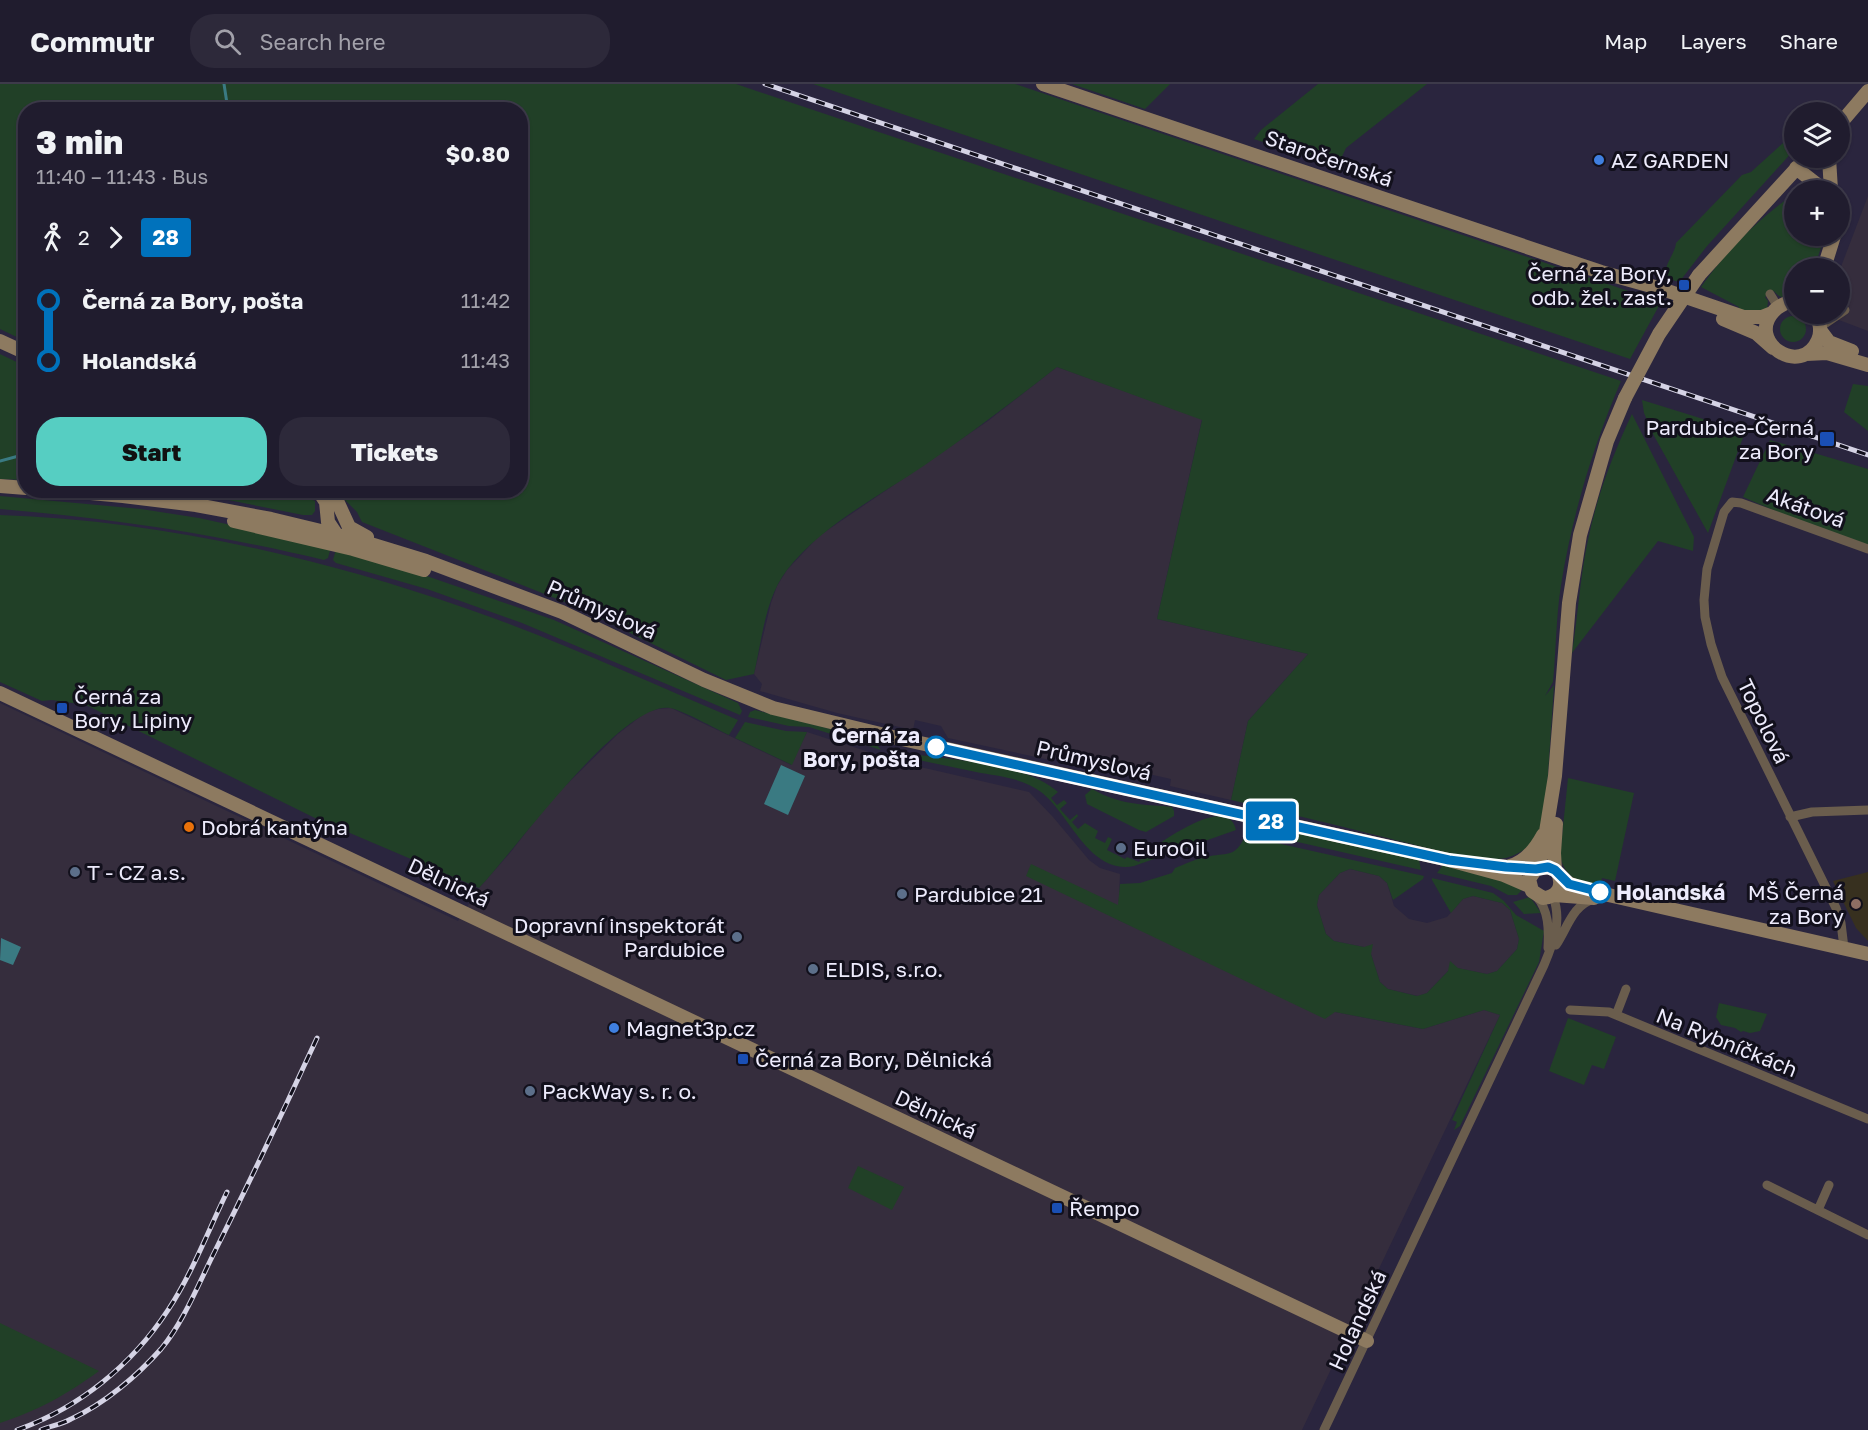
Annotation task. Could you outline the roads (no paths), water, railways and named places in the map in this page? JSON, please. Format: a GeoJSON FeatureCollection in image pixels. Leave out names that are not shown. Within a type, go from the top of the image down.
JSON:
{"type":"FeatureCollection","features":[{"type":"Feature","properties":{"kind":"main road","name":"Staročernská"},"geometry":{"type":"LineString","coordinates":[[1043,84],[1601,272],[1745,327],[1756,333],[1773,348]]}},
{"type":"Feature","properties":{"kind":"main road"},"geometry":{"type":"LineString","coordinates":[[1850,112],[1868,91]]}},
{"type":"Feature","properties":{"kind":"main road"},"geometry":{"type":"LineString","coordinates":[[1662,908],[1597,899],[1553,896],[1543,898],[1532,890],[1530,876],[1536,869],[1544,850],[1555,776],[1569,603],[1580,535],[1607,441],[1625,398],[1659,334],[1700,275],[1796,168],[1811,180]]}},
{"type":"Feature","properties":{"kind":"main road","name":"Staročernská"},"geometry":{"type":"LineString","coordinates":[[1601,272],[1662,289],[1744,317],[1762,317],[1784,306]]}},
{"type":"Feature","properties":{"kind":"main road"},"geometry":{"type":"LineString","coordinates":[[1784,306],[1767,323],[1766,332],[1773,348],[1786,356],[1823,352],[1868,365]]}},
{"type":"Feature","properties":{"kind":"main road"},"geometry":{"type":"LineString","coordinates":[[1819,324],[1825,338],[1832,344],[1868,358]]}},
{"type":"Feature","properties":{"kind":"main road"},"geometry":{"type":"LineString","coordinates":[[1801,355],[1815,346],[1820,328]]}},
{"type":"Feature","properties":{"kind":"main road"},"geometry":{"type":"LineString","coordinates":[[0,341],[18,349]]}},
{"type":"Feature","properties":{"kind":"main road"},"geometry":{"type":"LineString","coordinates":[[0,486],[18,487]]}},
{"type":"Feature","properties":{"kind":"main road","name":"Průmyslová"},"geometry":{"type":"LineString","coordinates":[[101,498],[190,512],[280,531],[327,537],[395,551],[562,612],[656,657]]}},
{"type":"Feature","properties":{"kind":"main road","name":"Průmyslová"},"geometry":{"type":"LineString","coordinates":[[136,498],[175,502],[311,528],[353,549],[445,576],[591,628],[732,692],[781,710],[893,737],[1449,860],[1504,874],[1532,890]]}},
{"type":"Feature","properties":{"kind":"main road"},"geometry":{"type":"LineString","coordinates":[[323,498],[335,539]]}},
{"type":"Feature","properties":{"kind":"main road"},"geometry":{"type":"LineString","coordinates":[[329,498],[338,503],[344,518],[352,529],[395,551]]}},
{"type":"Feature","properties":{"kind":"main road"},"geometry":{"type":"LineString","coordinates":[[311,528],[322,525],[327,514]]}},
{"type":"Feature","properties":{"kind":"main road"},"geometry":{"type":"LineString","coordinates":[[335,539],[342,529],[344,518]]}},
{"type":"Feature","properties":{"kind":"main road","name":"Dělnická"},"geometry":{"type":"LineString","coordinates":[[0,693],[1367,1341]]}},
{"type":"Feature","properties":{"kind":"main road"},"geometry":{"type":"LineString","coordinates":[[1553,896],[1560,887],[1561,880],[1557,872],[1555,776]]}},
{"type":"Feature","properties":{"kind":"main road"},"geometry":{"type":"LineString","coordinates":[[1506,867],[1520,862],[1533,850],[1541,840],[1548,822]]}},
{"type":"Feature","properties":{"kind":"main road","name":"Průmyslová"},"geometry":{"type":"LineString","coordinates":[[1449,860],[1536,869]]}},
{"type":"Feature","properties":{"kind":"main road"},"geometry":{"type":"LineString","coordinates":[[1536,869],[1544,866],[1557,872],[1566,882],[1574,886],[1868,954]]}},
{"type":"Feature","properties":{"kind":"street"},"geometry":{"type":"LineString","coordinates":[[1770,294],[1784,304]]}},
{"type":"Feature","properties":{"kind":"street"},"geometry":{"type":"LineString","coordinates":[[1820,328],[1826,324]]}},
{"type":"Feature","properties":{"kind":"street","name":"Akátová"},"geometry":{"type":"LineString","coordinates":[[1732,502],[1741,503],[1868,549]]}},
{"type":"Feature","properties":{"kind":"street","name":"Topolová"},"geometry":{"type":"LineString","coordinates":[[1732,502],[1724,512],[1709,558],[1704,600],[1708,631],[1722,677],[1839,916],[1844,948]]}},
{"type":"Feature","properties":{"kind":"street"},"geometry":{"type":"LineString","coordinates":[[1791,817],[1812,812],[1868,810]]}},
{"type":"Feature","properties":{"kind":"street","name":"Holandská"},"geometry":{"type":"LineString","coordinates":[[1532,890],[1543,907],[1548,923],[1548,947],[1544,965]]}},
{"type":"Feature","properties":{"kind":"street","name":"Holandská"},"geometry":{"type":"LineString","coordinates":[[1324,1430],[1544,965],[1557,933],[1557,912],[1553,896]]}},
{"type":"Feature","properties":{"kind":"street","name":"Holandská"},"geometry":{"type":"LineString","coordinates":[[1544,965],[1578,908],[1586,902],[1597,899]]}},
{"type":"Feature","properties":{"kind":"street"},"geometry":{"type":"LineString","coordinates":[[1616,1016],[1626,988]]}},
{"type":"Feature","properties":{"kind":"street","name":"Na Rybníčkách"},"geometry":{"type":"LineString","coordinates":[[1570,1010],[1605,1011],[1868,1119]]}},
{"type":"Feature","properties":{"kind":"street"},"geometry":{"type":"LineString","coordinates":[[1767,1185],[1868,1235]]}},
{"type":"Feature","properties":{"kind":"street"},"geometry":{"type":"LineString","coordinates":[[1818,1210],[1828,1185]]}},
{"type":"Feature","properties":{"kind":"waterway"},"geometry":{"type":"LineString","coordinates":[[224,84],[227,102]]}},
{"type":"Feature","properties":{"kind":"waterway"},"geometry":{"type":"LineString","coordinates":[[0,461],[18,456]]}},
{"type":"Feature","properties":{"kind":"railway"},"geometry":{"type":"LineString","coordinates":[[765,84],[1868,455]]}},
{"type":"Feature","properties":{"kind":"railway"},"geometry":{"type":"LineString","coordinates":[[41,1430],[68,1421],[108,1397],[141,1369],[169,1339],[196,1290],[267,1146],[317,1038]]}},
{"type":"Feature","properties":{"kind":"railway"},"geometry":{"type":"LineString","coordinates":[[17,1430],[40,1421],[83,1397],[138,1349],[177,1296],[227,1192]]}},
{"type":"Feature","properties":{"kind":"place","name":"AZ GARDEN"},"geometry":{"type":"Point","coordinates":[1599,160]}},
{"type":"Feature","properties":{"kind":"place","name":"Černá za Bory, odb. žel. zast."},"geometry":{"type":"Point","coordinates":[1684,285]}},
{"type":"Feature","properties":{"kind":"place","name":"Pardubice-Černá za Bory"},"geometry":{"type":"Point","coordinates":[1827,439]}},
{"type":"Feature","properties":{"kind":"place","name":"Černá za Bory, Lipiny"},"geometry":{"type":"Point","coordinates":[62,708]}},
{"type":"Feature","properties":{"kind":"place","name":"Černá za Bory, pošta"},"geometry":{"type":"Point","coordinates":[936,747]}},
{"type":"Feature","properties":{"kind":"place","name":"Dobrá kantýna"},"geometry":{"type":"Point","coordinates":[189,827]}},
{"type":"Feature","properties":{"kind":"place","name":"EuroOil"},"geometry":{"type":"Point","coordinates":[1121,848]}},
{"type":"Feature","properties":{"kind":"place","name":"T - CZ a.s."},"geometry":{"type":"Point","coordinates":[75,872]}},
{"type":"Feature","properties":{"kind":"place","name":"Holandská"},"geometry":{"type":"Point","coordinates":[1600,892]}},
{"type":"Feature","properties":{"kind":"place","name":"Pardubice 21"},"geometry":{"type":"Point","coordinates":[902,894]}},
{"type":"Feature","properties":{"kind":"place","name":"MŠ Černá za Bory"},"geometry":{"type":"Point","coordinates":[1856,904]}},
{"type":"Feature","properties":{"kind":"place","name":"Dopravní inspektorát Pardubice"},"geometry":{"type":"Point","coordinates":[737,937]}},
{"type":"Feature","properties":{"kind":"place","name":"ELDIS, s.r.o."},"geometry":{"type":"Point","coordinates":[813,969]}},
{"type":"Feature","properties":{"kind":"place","name":"Magnet3p.cz"},"geometry":{"type":"Point","coordinates":[614,1028]}},
{"type":"Feature","properties":{"kind":"place","name":"Černá za Bory, Dělnická"},"geometry":{"type":"Point","coordinates":[743,1059]}},
{"type":"Feature","properties":{"kind":"place","name":"PackWay s. r. o."},"geometry":{"type":"Point","coordinates":[530,1091]}},
{"type":"Feature","properties":{"kind":"place","name":"Řempo"},"geometry":{"type":"Point","coordinates":[1057,1208]}}]}
